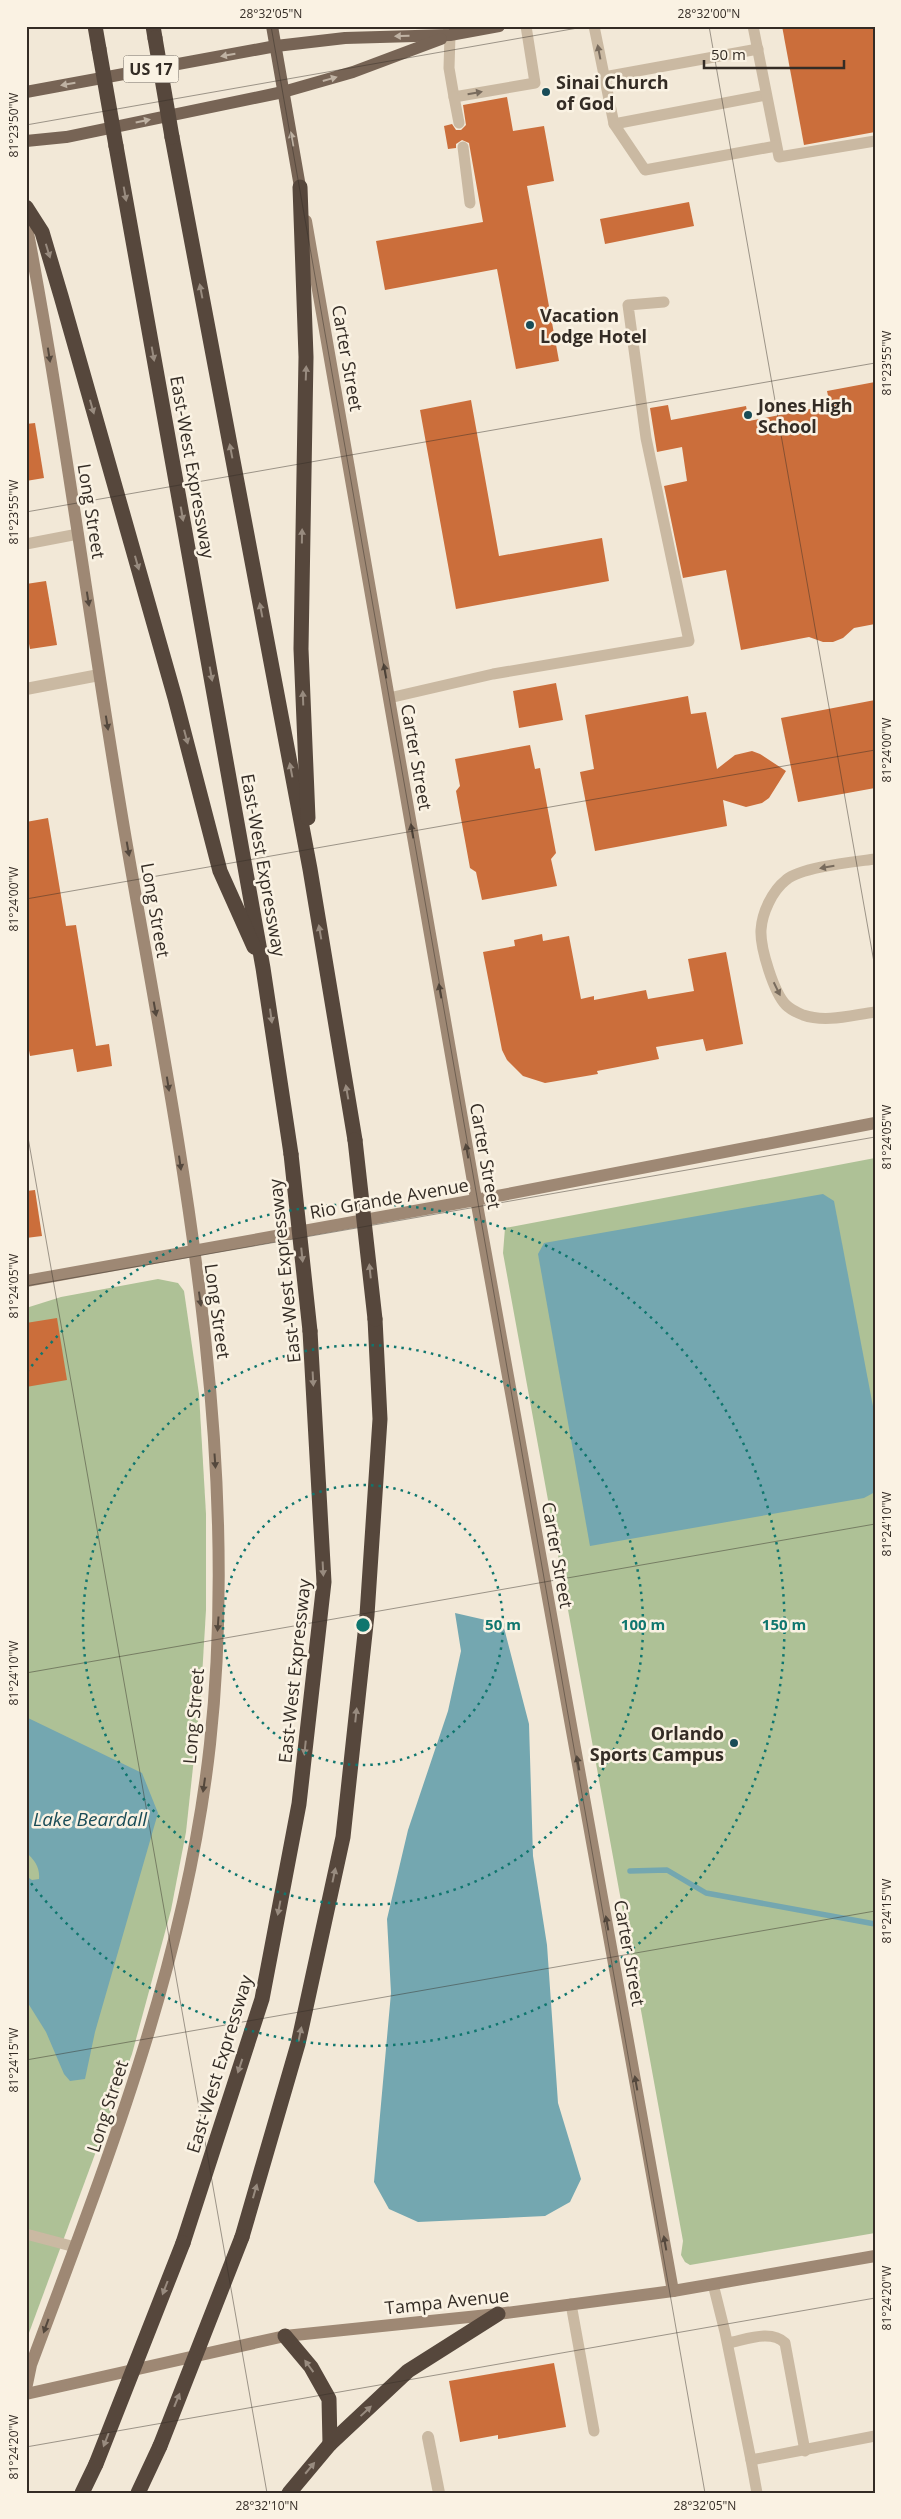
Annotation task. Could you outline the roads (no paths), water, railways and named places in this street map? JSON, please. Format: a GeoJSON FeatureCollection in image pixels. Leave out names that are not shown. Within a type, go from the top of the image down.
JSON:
{"type":"FeatureCollection","features":[{"type":"Feature","properties":{"kind":"highway","name":"East-West Expressway"},"geometry":{"type":"LineString","coordinates":[[82,2493],[96,2464],[183,2243],[262,2000],[298,1804],[324,1582],[310,1331],[291,1154],[263,968],[95,26]]}},
{"type":"Feature","properties":{"kind":"highway"},"geometry":{"type":"LineString","coordinates":[[138,2493],[160,2446],[242,2237],[298,2044],[342,1837],[367,1615],[380,1419],[375,1319],[355,1140],[310,870],[172,137],[154,32]]}},
{"type":"Feature","properties":{"kind":"highway"},"geometry":{"type":"LineString","coordinates":[[300,187],[306,357],[302,649],[310,870]]}},
{"type":"Feature","properties":{"kind":"highway"},"geometry":{"type":"LineString","coordinates":[[26,207],[42,232],[53,269],[168,673],[220,871],[263,968]]}},
{"type":"Feature","properties":{"kind":"highway"},"geometry":{"type":"LineString","coordinates":[[290,2493],[330,2444],[408,2371],[498,2314]]}},
{"type":"Feature","properties":{"kind":"highway"},"geometry":{"type":"LineString","coordinates":[[285,2336],[311,2367],[329,2399],[330,2444]]}},
{"type":"Feature","properties":{"kind":"main road","name":"Carter Street"},"geometry":{"type":"LineString","coordinates":[[272,26],[300,187]]}},
{"type":"Feature","properties":{"kind":"main road","name":"US 17"},"geometry":{"type":"LineString","coordinates":[[26,92],[276,46],[345,38],[499,26]]}},
{"type":"Feature","properties":{"kind":"main road","name":"US 17"},"geometry":{"type":"LineString","coordinates":[[26,141],[66,137],[283,92],[353,72],[450,31]]}},
{"type":"Feature","properties":{"kind":"street","name":"Carter Street"},"geometry":{"type":"LineString","coordinates":[[300,187],[476,1199],[673,2291]]}},
{"type":"Feature","properties":{"kind":"street","name":"Long Street"},"geometry":{"type":"LineString","coordinates":[[26,222],[28,244],[78,534],[99,675],[173,1115],[208,1352],[218,1508],[219,1612],[210,1743],[193,1862],[174,1949],[126,2111],[31,2365],[26,2389]]}},
{"type":"Feature","properties":{"kind":"street"},"geometry":{"type":"LineString","coordinates":[[26,689],[99,675]]}},
{"type":"Feature","properties":{"kind":"street","name":"Rio Grande Avenue"},"geometry":{"type":"LineString","coordinates":[[26,1281],[476,1199],[875,1123]]}},
{"type":"Feature","properties":{"kind":"street","name":"Tampa Avenue"},"geometry":{"type":"LineString","coordinates":[[26,2394],[285,2336],[498,2314],[673,2291],[875,2256]]}},
{"type":"Feature","properties":{"kind":"street"},"geometry":{"type":"LineString","coordinates":[[428,2437],[439,2493]]}},
{"type":"Feature","properties":{"kind":"lane"},"geometry":{"type":"LineString","coordinates":[[454,97],[536,83],[526,26]]}},
{"type":"Feature","properties":{"kind":"lane"},"geometry":{"type":"LineString","coordinates":[[594,26],[614,124],[645,170],[776,146]]}},
{"type":"Feature","properties":{"kind":"lane"},"geometry":{"type":"LineString","coordinates":[[753,26],[779,157],[875,141]]}},
{"type":"Feature","properties":{"kind":"lane"},"geometry":{"type":"LineString","coordinates":[[450,31],[449,68],[459,123]]}},
{"type":"Feature","properties":{"kind":"lane"},"geometry":{"type":"LineString","coordinates":[[604,77],[758,49]]}},
{"type":"Feature","properties":{"kind":"lane"},"geometry":{"type":"LineString","coordinates":[[614,124],[766,95]]}},
{"type":"Feature","properties":{"kind":"lane"},"geometry":{"type":"LineString","coordinates":[[463,147],[470,203]]}},
{"type":"Feature","properties":{"kind":"lane"},"geometry":{"type":"LineString","coordinates":[[389,698],[493,674],[689,641],[646,438],[628,305],[664,302]]}},
{"type":"Feature","properties":{"kind":"lane"},"geometry":{"type":"LineString","coordinates":[[26,544],[78,534]]}},
{"type":"Feature","properties":{"kind":"lane"},"geometry":{"type":"LineString","coordinates":[[875,859],[802,872],[787,879],[774,892],[766,908],[761,930],[766,962],[776,990],[787,1006],[803,1015],[826,1019],[875,1012]]}},
{"type":"Feature","properties":{"kind":"lane"},"geometry":{"type":"LineString","coordinates":[[26,2234],[75,2248]]}},
{"type":"Feature","properties":{"kind":"lane"},"geometry":{"type":"LineString","coordinates":[[713,2284],[728,2343],[757,2493]]}},
{"type":"Feature","properties":{"kind":"lane"},"geometry":{"type":"LineString","coordinates":[[571,2304],[594,2431]]}},
{"type":"Feature","properties":{"kind":"lane"},"geometry":{"type":"LineString","coordinates":[[728,2343],[771,2335],[780,2338],[784,2343],[805,2451]]}},
{"type":"Feature","properties":{"kind":"lane"},"geometry":{"type":"LineString","coordinates":[[751,2460],[875,2436]]}},
{"type":"Feature","properties":{"kind":"water"},"geometry":{"type":"Polygon","coordinates":[[[823,1194],[834,1201],[875,1417],[875,1492],[864,1498],[590,1546],[538,1254],[544,1243],[823,1194]]]}},
{"type":"Feature","properties":{"kind":"water"},"geometry":{"type":"Polygon","coordinates":[[[455,1613],[503,1624],[529,1724],[533,1856],[547,1945],[558,2103],[581,2179],[570,2202],[545,2216],[418,2222],[389,2209],[374,2182],[391,1993],[387,1919],[408,1830],[448,1711],[461,1651],[455,1613]]]}},
{"type":"Feature","properties":{"kind":"water","name":"Lake Beardall"},"geometry":{"type":"Polygon","coordinates":[[[26,1717],[142,1773],[158,1813],[95,2032],[85,2079],[70,2081],[64,2074],[46,2032],[26,2000],[26,1876],[32,1880],[39,1879],[39,1871],[32,1858],[26,1852],[26,1717]]]}},
{"type":"Feature","properties":{"kind":"waterway"},"geometry":{"type":"LineString","coordinates":[[630,1871],[667,1870],[706,1893],[875,1924]]}},
{"type":"Feature","properties":{"kind":"place","name":"Sinai Church of God"},"geometry":{"type":"Point","coordinates":[546,92]}},
{"type":"Feature","properties":{"kind":"place","name":"Vacation Lodge Hotel"},"geometry":{"type":"Point","coordinates":[530,325]}},
{"type":"Feature","properties":{"kind":"place","name":"Jones High School"},"geometry":{"type":"Point","coordinates":[748,415]}},
{"type":"Feature","properties":{"kind":"place","name":"Orlando Sports Campus"},"geometry":{"type":"Point","coordinates":[734,1743]}}]}
